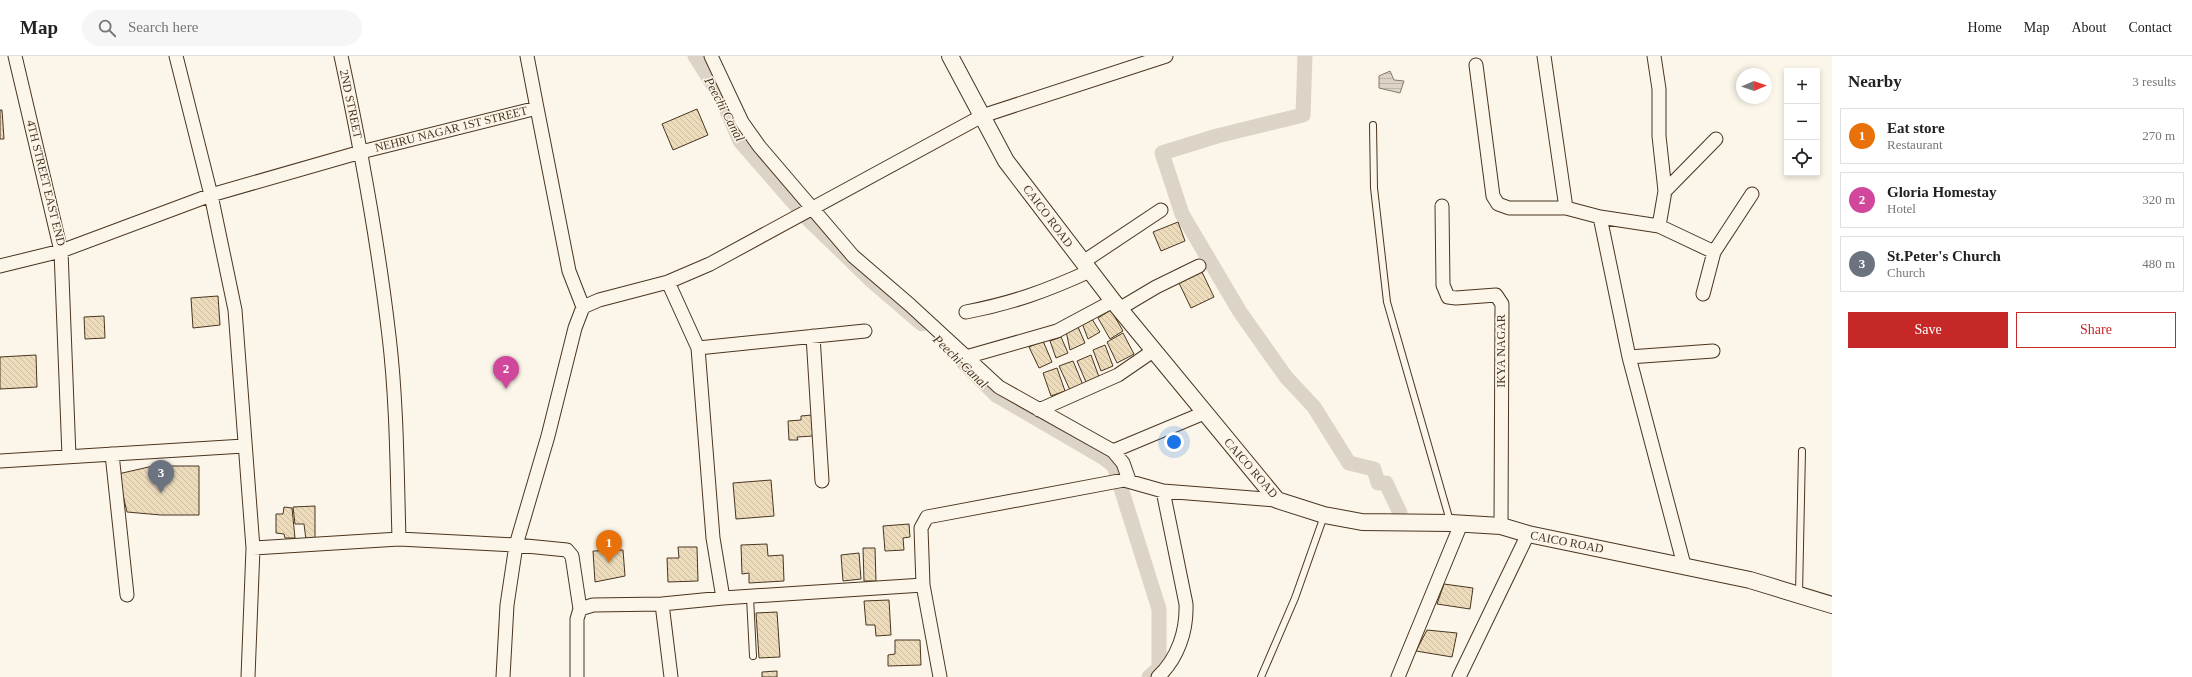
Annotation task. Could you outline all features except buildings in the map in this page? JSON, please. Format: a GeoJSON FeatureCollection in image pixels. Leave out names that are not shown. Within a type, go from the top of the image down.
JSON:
{"type":"FeatureCollection","features":[{"type":"Feature","properties":{"kind":"street","name":"4TH STREET EAST END"},"geometry":{"type":"LineString","coordinates":[[15,56],[61,251],[211,195]]}},
{"type":"Feature","properties":{"kind":"street"},"geometry":{"type":"LineString","coordinates":[[176,56],[211,195],[235,310],[244,446],[253,548],[248,677]]}},
{"type":"Feature","properties":{"kind":"street","name":"2ND STREET"},"geometry":{"type":"LineString","coordinates":[[341,56],[361,152],[389,336],[396,424],[399,539]]}},
{"type":"Feature","properties":{"kind":"street","name":"NEHRU NAGAR 1ST STREET"},"geometry":{"type":"LineString","coordinates":[[211,195],[361,152],[537,108],[527,56]]}},
{"type":"Feature","properties":{"kind":"street"},"geometry":{"type":"LineString","coordinates":[[711,56],[742,122],[759,146],[809,210],[853,256],[910,305],[999,387],[1113,451],[1123,463],[1127,480]]}},
{"type":"Feature","properties":{"kind":"street","name":"CAICO ROAD"},"geometry":{"type":"LineString","coordinates":[[950,56],[1006,161],[1116,305],[1277,500],[1324,515],[1362,522],[1456,523],[1501,526],[1528,534],[1684,565],[1750,580],[1832,605]]}},
{"type":"Feature","properties":{"kind":"street"},"geometry":{"type":"LineString","coordinates":[[503,677],[507,605],[516,545],[548,436],[575,328],[583,308],[599,300],[668,282],[710,264],[982,116],[1166,56]]}},
{"type":"Feature","properties":{"kind":"street"},"geometry":{"type":"LineString","coordinates":[[1544,56],[1566,208]]}},
{"type":"Feature","properties":{"kind":"street"},"geometry":{"type":"LineString","coordinates":[[1654,56],[1659,89],[1659,136],[1665,190],[1659,226]]}},
{"type":"Feature","properties":{"kind":"street"},"geometry":{"type":"LineString","coordinates":[[1476,65],[1493,196],[1498,204],[1509,208],[1566,208],[1600,217],[1659,226],[1714,252]]}},
{"type":"Feature","properties":{"kind":"street"},"geometry":{"type":"LineString","coordinates":[[537,108],[569,271],[583,308]]}},
{"type":"Feature","properties":{"kind":"street"},"geometry":{"type":"LineString","coordinates":[[1665,190],[1716,139]]}},
{"type":"Feature","properties":{"kind":"street"},"geometry":{"type":"LineString","coordinates":[[1703,294],[1714,252],[1752,194]]}},
{"type":"Feature","properties":{"kind":"street","name":"IKYA NAGAR"},"geometry":{"type":"LineString","coordinates":[[1442,206],[1443,285],[1445,292],[1448,296],[1456,298],[1496,295],[1502,304],[1501,526]]}},
{"type":"Feature","properties":{"kind":"street"},"geometry":{"type":"LineString","coordinates":[[966,312],[1005,305],[1050,289],[1086,267],[1161,210]]}},
{"type":"Feature","properties":{"kind":"street"},"geometry":{"type":"LineString","coordinates":[[1600,217],[1629,357],[1684,565]]}},
{"type":"Feature","properties":{"kind":"street"},"geometry":{"type":"LineString","coordinates":[[0,266],[61,251],[69,456]]}},
{"type":"Feature","properties":{"kind":"street"},"geometry":{"type":"LineString","coordinates":[[966,357],[1057,330],[1116,305],[1200,266]]}},
{"type":"Feature","properties":{"kind":"street"},"geometry":{"type":"LineString","coordinates":[[668,282],[698,348],[713,538],[723,598]]}},
{"type":"Feature","properties":{"kind":"street"},"geometry":{"type":"LineString","coordinates":[[698,348],[866,331]]}},
{"type":"Feature","properties":{"kind":"street"},"geometry":{"type":"LineString","coordinates":[[813,336],[822,481]]}},
{"type":"Feature","properties":{"kind":"street"},"geometry":{"type":"LineString","coordinates":[[1039,410],[1118,375],[1153,351]]}},
{"type":"Feature","properties":{"kind":"street"},"geometry":{"type":"LineString","coordinates":[[1629,357],[1713,351]]}},
{"type":"Feature","properties":{"kind":"street"},"geometry":{"type":"LineString","coordinates":[[1113,451],[1204,413]]}},
{"type":"Feature","properties":{"kind":"street"},"geometry":{"type":"LineString","coordinates":[[0,461],[244,446]]}},
{"type":"Feature","properties":{"kind":"street"},"geometry":{"type":"LineString","coordinates":[[112,454],[128,595]]}},
{"type":"Feature","properties":{"kind":"street"},"geometry":{"type":"LineString","coordinates":[[940,677],[923,585],[921,528],[927,517],[1127,480],[1163,491],[1277,500]]}},
{"type":"Feature","properties":{"kind":"street"},"geometry":{"type":"LineString","coordinates":[[1158,677],[1179,647],[1187,621],[1186,604],[1163,491]]}},
{"type":"Feature","properties":{"kind":"street"},"geometry":{"type":"LineString","coordinates":[[1398,677],[1456,523]]}},
{"type":"Feature","properties":{"kind":"street"},"geometry":{"type":"LineString","coordinates":[[1459,677],[1528,534]]}},
{"type":"Feature","properties":{"kind":"street"},"geometry":{"type":"LineString","coordinates":[[253,548],[399,539],[516,545],[567,550],[572,556],[580,609],[577,619],[577,677]]}},
{"type":"Feature","properties":{"kind":"street"},"geometry":{"type":"LineString","coordinates":[[580,609],[593,605],[662,604],[750,596],[923,585]]}},
{"type":"Feature","properties":{"kind":"street"},"geometry":{"type":"LineString","coordinates":[[662,604],[671,677]]}},
{"type":"Feature","properties":{"kind":"lane"},"geometry":{"type":"LineString","coordinates":[[1373,125],[1374,188],[1387,302],[1456,523]]}},
{"type":"Feature","properties":{"kind":"lane"},"geometry":{"type":"LineString","coordinates":[[1799,595],[1802,452]]}},
{"type":"Feature","properties":{"kind":"lane"},"geometry":{"type":"LineString","coordinates":[[1261,677],[1295,598],[1324,515]]}},
{"type":"Feature","properties":{"kind":"lane"},"geometry":{"type":"LineString","coordinates":[[750,596],[753,656]]}},
{"type":"Feature","properties":{"kind":"shaded area"},"geometry":{"type":"Polygon","coordinates":[[[1390,71],[1394,80],[1404,81],[1400,93],[1379,88],[1379,76],[1390,71]]]}},
{"type":"Feature","properties":{"kind":"waterway","name":"Peechi Canal"},"geometry":{"type":"LineString","coordinates":[[695,56],[722,99],[740,141],[808,219],[872,281],[922,324]]}},
{"type":"Feature","properties":{"kind":"waterway"},"geometry":{"type":"LineString","coordinates":[[1305,56],[1303,115],[1217,136],[1162,153],[1182,214],[1240,312],[1286,377],[1314,407],[1349,463],[1374,469],[1378,483],[1386,483],[1400,513]]}},
{"type":"Feature","properties":{"kind":"waterway","name":"Peechi Canal"},"geometry":{"type":"LineString","coordinates":[[963,362],[996,395],[1104,458],[1114,466],[1159,609],[1159,668],[1149,677]]}},
{"type":"Feature","properties":{"kind":"place","name":"Gloria Homestay"},"geometry":{"type":"Point","coordinates":[506,389]}},
{"type":"Feature","properties":{"kind":"place","name":"St.Peter's Church"},"geometry":{"type":"Point","coordinates":[161,493]}},
{"type":"Feature","properties":{"kind":"place","name":"Eat store"},"geometry":{"type":"Point","coordinates":[609,563]}}]}
